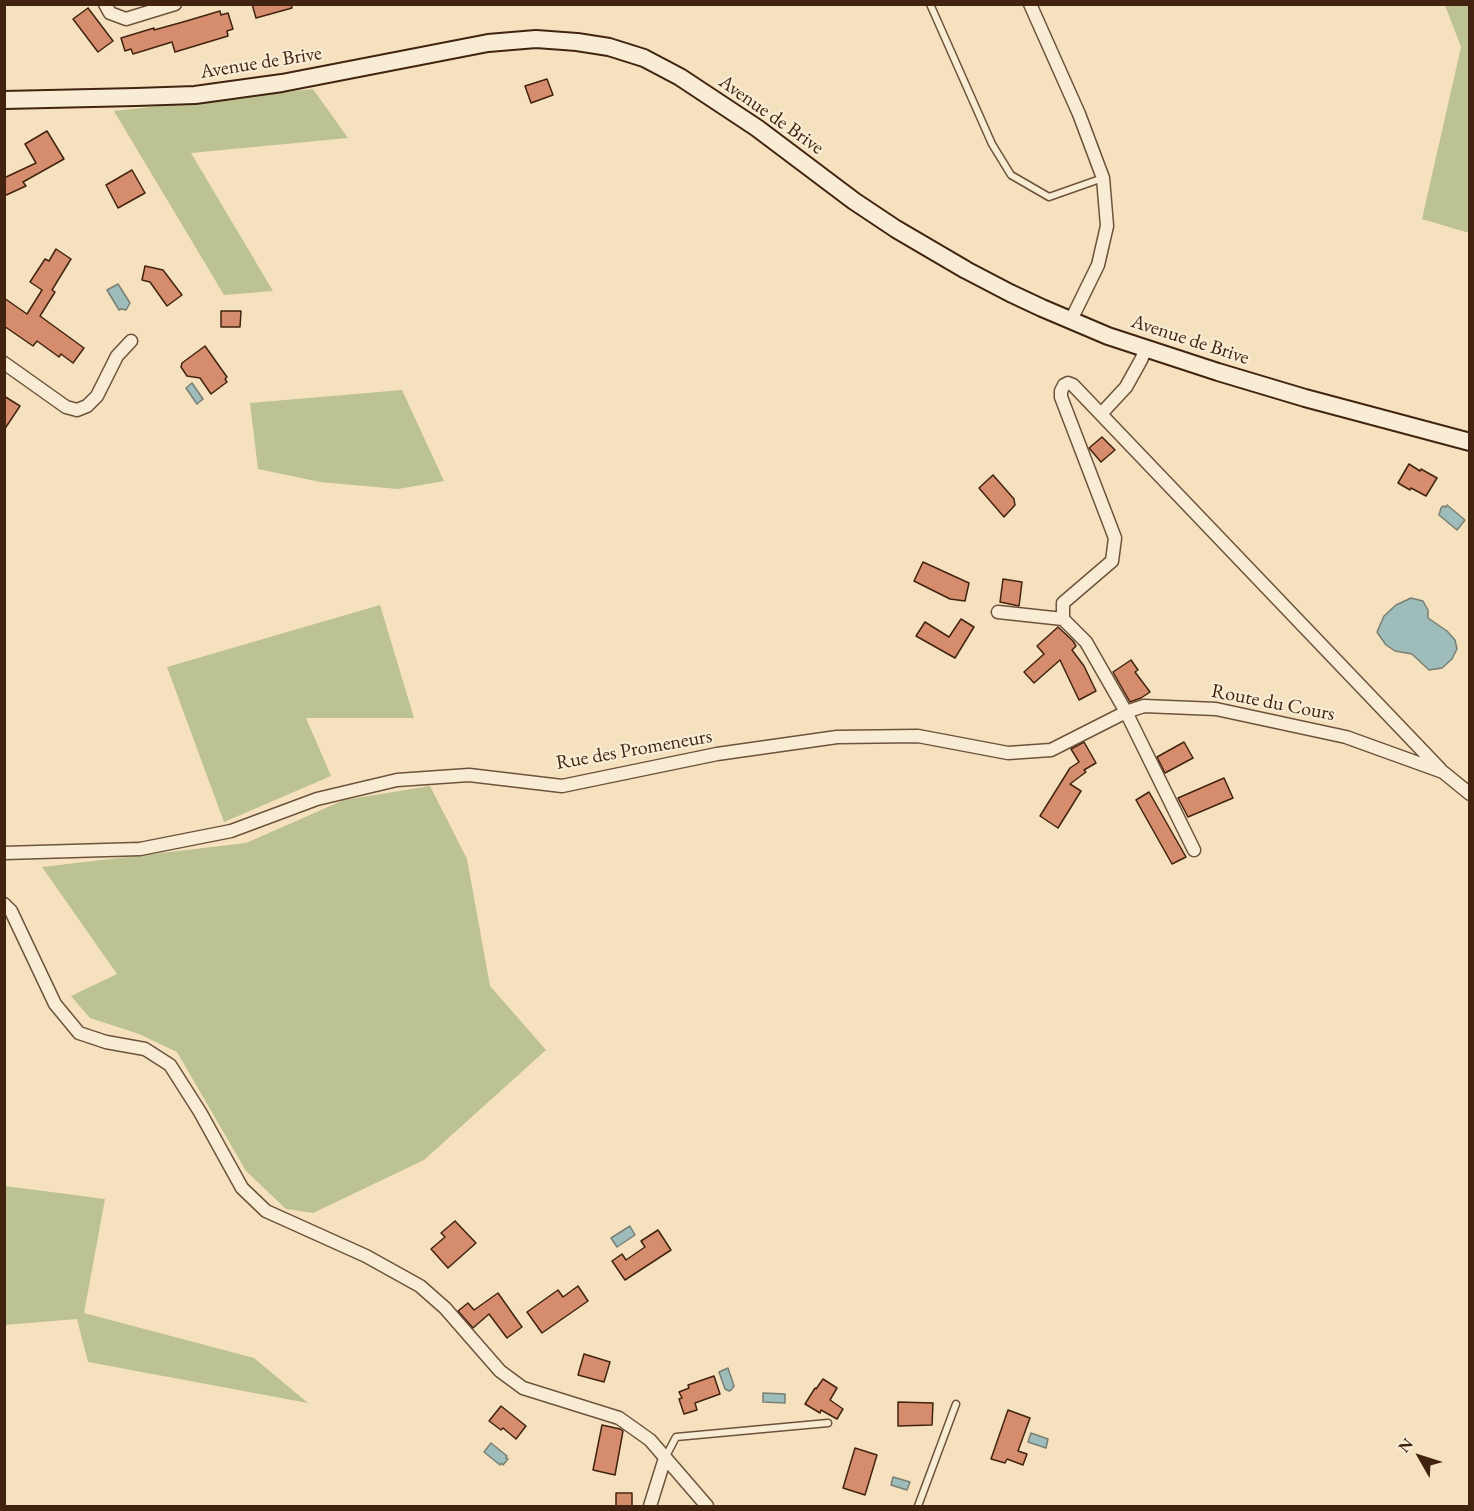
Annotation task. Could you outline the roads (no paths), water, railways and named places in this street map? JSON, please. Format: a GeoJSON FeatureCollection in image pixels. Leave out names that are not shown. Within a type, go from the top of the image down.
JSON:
{"type":"FeatureCollection","features":[{"type":"Feature","properties":{"kind":"street"},"geometry":{"type":"LineString","coordinates":[[105,4],[110,13],[126,20],[175,4]]}},
{"type":"Feature","properties":{"kind":"street"},"geometry":{"type":"LineString","coordinates":[[1030,4],[1103,178],[1107,226],[1098,266],[1071,320]]}},
{"type":"Feature","properties":{"kind":"street","name":"Avenue de Brive"},"geometry":{"type":"LineString","coordinates":[[4,100],[195,95],[282,83],[488,43],[536,39],[609,47],[644,58],[680,76],[757,128],[854,201],[896,229],[1010,293],[1108,336],[1218,372],[1470,442]]}},
{"type":"Feature","properties":{"kind":"street"},"geometry":{"type":"LineString","coordinates":[[4,363],[66,407],[77,410],[87,406],[97,396],[117,356],[130,341]]}},
{"type":"Feature","properties":{"kind":"street"},"geometry":{"type":"LineString","coordinates":[[1101,414],[1126,387],[1146,348]]}},
{"type":"Feature","properties":{"kind":"street","name":"Route du Cours"},"geometry":{"type":"LineString","coordinates":[[1063,619],[1063,603],[1112,561],[1115,538],[1061,397],[1061,391],[1068,383],[1073,385],[1101,414],[1443,772],[1470,794]]}},
{"type":"Feature","properties":{"kind":"street"},"geometry":{"type":"LineString","coordinates":[[998,612],[1063,619],[1086,642],[1126,712],[1194,850]]}},
{"type":"Feature","properties":{"kind":"street","name":"Route du Cours"},"geometry":{"type":"LineString","coordinates":[[1126,712],[1144,706],[1216,709],[1346,736],[1443,772]]}},
{"type":"Feature","properties":{"kind":"street","name":"Rue des Promeneurs"},"geometry":{"type":"LineString","coordinates":[[4,853],[140,849],[231,831],[317,799],[397,780],[469,775],[562,786],[717,754],[837,737],[918,736],[1008,753],[1051,750],[1126,712]]}},
{"type":"Feature","properties":{"kind":"street"},"geometry":{"type":"LineString","coordinates":[[4,904],[11,911],[55,1004],[79,1033],[106,1042],[145,1049],[170,1065],[200,1112],[242,1188],[266,1211],[366,1256],[420,1286],[445,1308],[500,1371],[523,1388],[619,1418],[650,1440],[707,1506]]}},
{"type":"Feature","properties":{"kind":"street"},"geometry":{"type":"LineString","coordinates":[[650,1506],[665,1458]]}},
{"type":"Feature","properties":{"kind":"lane"},"geometry":{"type":"LineString","coordinates":[[930,4],[992,144],[1011,175],[1049,197],[1103,178]]}},
{"type":"Feature","properties":{"kind":"lane"},"geometry":{"type":"LineString","coordinates":[[918,1506],[957,1404]]}},
{"type":"Feature","properties":{"kind":"lane"},"geometry":{"type":"LineString","coordinates":[[665,1458],[676,1437],[828,1423]]}},
{"type":"Feature","properties":{"kind":"water"},"geometry":{"type":"Polygon","coordinates":[[[118,284],[130,303],[126,310],[119,310],[107,290],[118,284]]]}},
{"type":"Feature","properties":{"kind":"water"},"geometry":{"type":"Polygon","coordinates":[[[192,383],[203,399],[197,404],[186,388],[192,383]]]}},
{"type":"Feature","properties":{"kind":"water"},"geometry":{"type":"Polygon","coordinates":[[[1447,505],[1465,520],[1457,530],[1439,515],[1441,508],[1447,505]]]}},
{"type":"Feature","properties":{"kind":"water"},"geometry":{"type":"Polygon","coordinates":[[[1411,598],[1423,601],[1428,610],[1428,618],[1447,631],[1455,640],[1457,649],[1452,659],[1442,668],[1429,670],[1412,654],[1395,651],[1386,645],[1377,632],[1384,616],[1396,605],[1411,598]]]}},
{"type":"Feature","properties":{"kind":"water"},"geometry":{"type":"Polygon","coordinates":[[[630,1226],[635,1235],[617,1247],[611,1238],[630,1226]]]}},
{"type":"Feature","properties":{"kind":"water"},"geometry":{"type":"Polygon","coordinates":[[[728,1368],[734,1386],[729,1391],[725,1389],[719,1372],[728,1368]]]}},
{"type":"Feature","properties":{"kind":"water"},"geometry":{"type":"Polygon","coordinates":[[[763,1393],[785,1394],[785,1403],[763,1402],[763,1393]]]}},
{"type":"Feature","properties":{"kind":"water"},"geometry":{"type":"Polygon","coordinates":[[[1031,1433],[1048,1439],[1046,1448],[1028,1442],[1031,1433]]]}},
{"type":"Feature","properties":{"kind":"water"},"geometry":{"type":"Polygon","coordinates":[[[491,1443],[507,1456],[508,1459],[503,1465],[484,1452],[491,1443]]]}},
{"type":"Feature","properties":{"kind":"water"},"geometry":{"type":"Polygon","coordinates":[[[893,1477],[910,1482],[907,1490],[891,1485],[893,1477]]]}}]}
